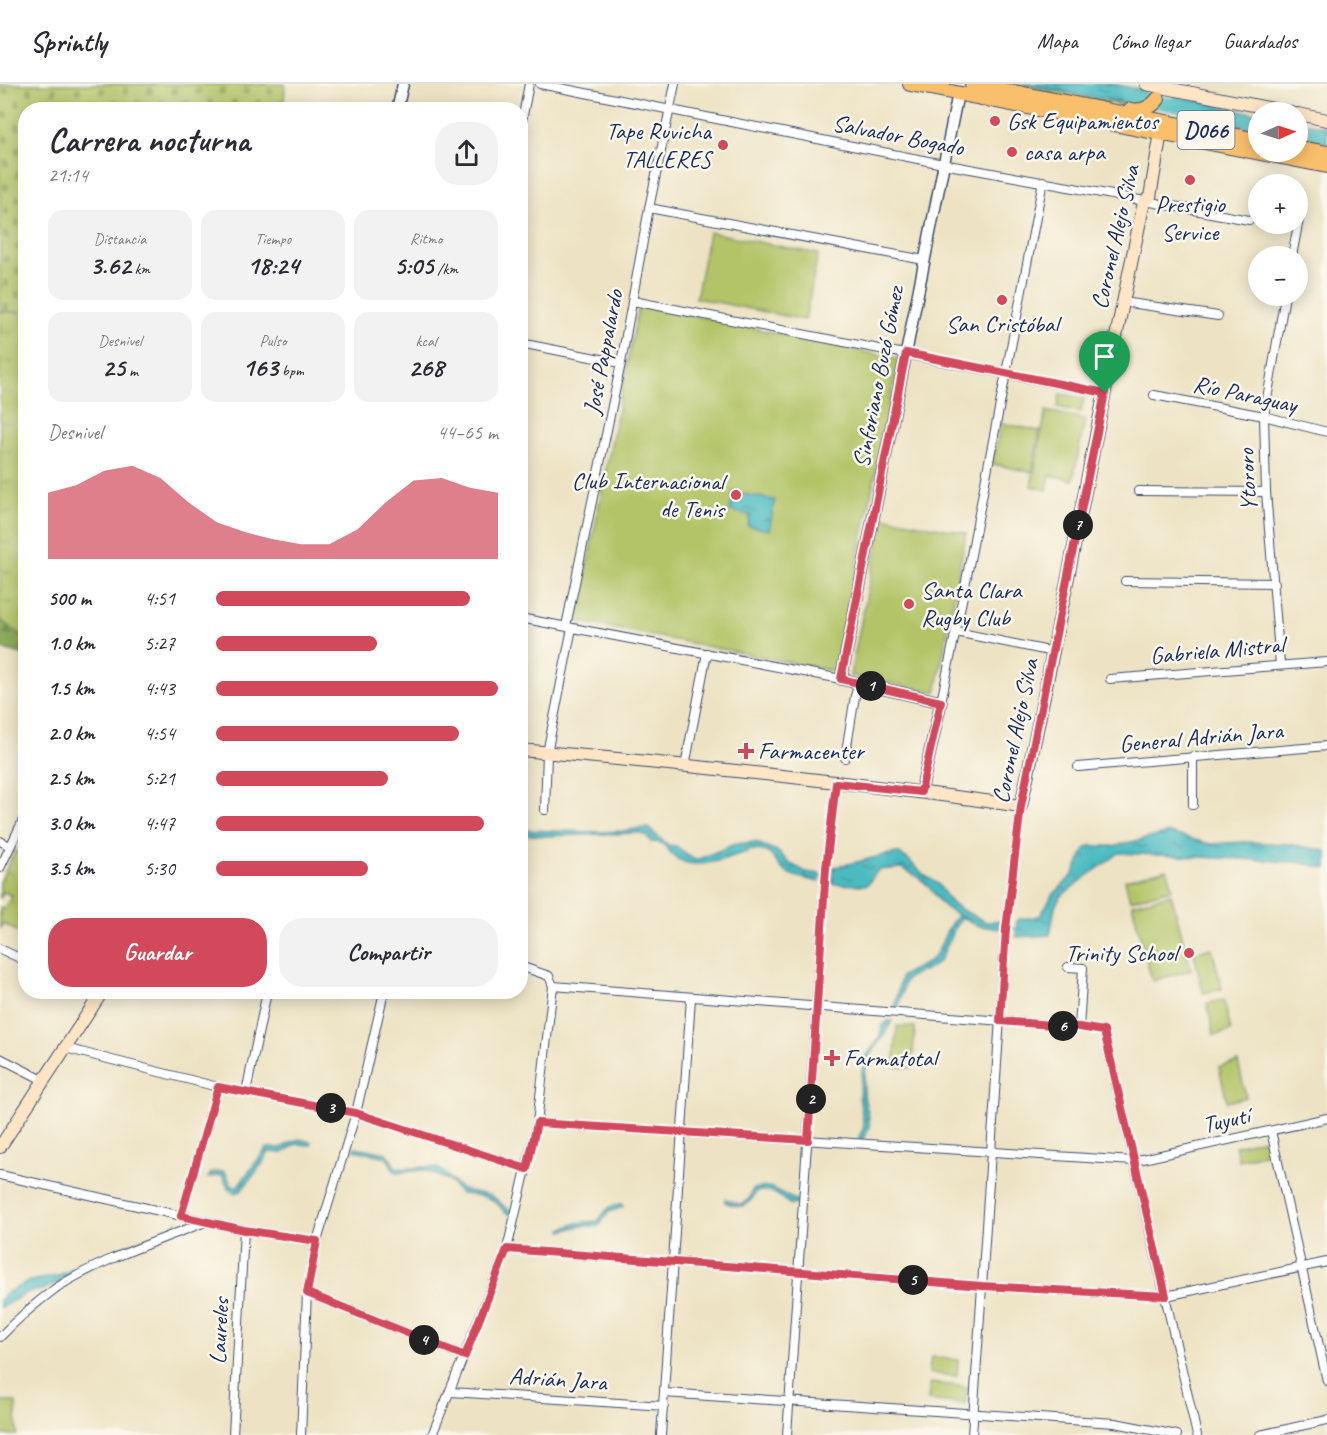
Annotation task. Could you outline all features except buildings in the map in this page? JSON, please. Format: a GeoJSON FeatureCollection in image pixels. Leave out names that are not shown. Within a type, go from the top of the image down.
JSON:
{"type":"FeatureCollection","features":[{"type":"Feature","properties":{"kind":"highway","name":"D066"},"geometry":{"type":"LineString","coordinates":[[910,84],[962,87],[1000,94],[1022,94],[1089,107],[1157,100],[1248,136]]}},
{"type":"Feature","properties":{"kind":"highway","name":"D066"},"geometry":{"type":"LineString","coordinates":[[962,87],[1158,133],[1327,166]]}},
{"type":"Feature","properties":{"kind":"highway","name":"Coronel Alejo Silva"},"geometry":{"type":"LineString","coordinates":[[1157,100],[1158,133]]}},
{"type":"Feature","properties":{"kind":"highway"},"geometry":{"type":"LineString","coordinates":[[1308,150],[1327,153]]}},
{"type":"Feature","properties":{"kind":"main road"},"geometry":{"type":"LineString","coordinates":[[1146,84],[1157,100],[1248,108]]}},
{"type":"Feature","properties":{"kind":"main road"},"geometry":{"type":"LineString","coordinates":[[1308,116],[1327,120]]}},
{"type":"Feature","properties":{"kind":"main road","name":"Coronel Alejo Silva"},"geometry":{"type":"LineString","coordinates":[[1021,806],[1144,202],[1150,197],[1160,138],[1158,133]]}},
{"type":"Feature","properties":{"kind":"main road"},"geometry":{"type":"LineString","coordinates":[[528,751],[921,792],[1021,806]]}},
{"type":"Feature","properties":{"kind":"main road"},"geometry":{"type":"LineString","coordinates":[[0,1147],[65,1048],[94,999]]}},
{"type":"Feature","properties":{"kind":"street"},"geometry":{"type":"LineString","coordinates":[[399,102],[403,84]]}},
{"type":"Feature","properties":{"kind":"street"},"geometry":{"type":"LineString","coordinates":[[526,102],[530,84]]}},
{"type":"Feature","properties":{"kind":"street","name":"Salvador Bogado"},"geometry":{"type":"LineString","coordinates":[[540,84],[944,165],[1043,181],[1144,202],[1248,220]]}},
{"type":"Feature","properties":{"kind":"street","name":"José Pappalardo"},"geometry":{"type":"LineString","coordinates":[[545,810],[547,753],[569,627],[675,84]]}},
{"type":"Feature","properties":{"kind":"street","name":"Sinforiano Buzó Gómez"},"geometry":{"type":"LineString","coordinates":[[841,679],[924,260],[962,87]]}},
{"type":"Feature","properties":{"kind":"street"},"geometry":{"type":"LineString","coordinates":[[921,792],[956,632],[1043,181]]}},
{"type":"Feature","properties":{"kind":"street"},"geometry":{"type":"LineString","coordinates":[[649,208],[924,260]]}},
{"type":"Feature","properties":{"kind":"street"},"geometry":{"type":"LineString","coordinates":[[633,301],[1105,393]]}},
{"type":"Feature","properties":{"kind":"street"},"geometry":{"type":"LineString","coordinates":[[1123,302],[1218,316]]}},
{"type":"Feature","properties":{"kind":"street","name":"Ytororo"},"geometry":{"type":"LineString","coordinates":[[1280,665],[1266,492],[1264,416],[1283,306]]}},
{"type":"Feature","properties":{"kind":"street"},"geometry":{"type":"LineString","coordinates":[[528,345],[621,363]]}},
{"type":"Feature","properties":{"kind":"street","name":"Río Paraguay"},"geometry":{"type":"LineString","coordinates":[[1154,396],[1264,416],[1327,432]]}},
{"type":"Feature","properties":{"kind":"street"},"geometry":{"type":"LineString","coordinates":[[1138,491],[1266,492]]}},
{"type":"Feature","properties":{"kind":"street"},"geometry":{"type":"LineString","coordinates":[[1125,581],[1275,583]]}},
{"type":"Feature","properties":{"kind":"street"},"geometry":{"type":"LineString","coordinates":[[528,619],[841,679],[941,702]]}},
{"type":"Feature","properties":{"kind":"street"},"geometry":{"type":"LineString","coordinates":[[956,632],[1054,652]]}},
{"type":"Feature","properties":{"kind":"street"},"geometry":{"type":"LineString","coordinates":[[685,766],[707,653]]}},
{"type":"Feature","properties":{"kind":"street","name":"Gabriela Mistral"},"geometry":{"type":"LineString","coordinates":[[1110,679],[1327,662]]}},
{"type":"Feature","properties":{"kind":"street"},"geometry":{"type":"LineString","coordinates":[[845,759],[859,683]]}},
{"type":"Feature","properties":{"kind":"street","name":"General Adrián Jara"},"geometry":{"type":"LineString","coordinates":[[1078,767],[1327,746]]}},
{"type":"Feature","properties":{"kind":"street"},"geometry":{"type":"LineString","coordinates":[[1193,756],[1193,806]]}},
{"type":"Feature","properties":{"kind":"street"},"geometry":{"type":"LineString","coordinates":[[788,1435],[826,868],[836,783]]}},
{"type":"Feature","properties":{"kind":"street","name":"Coronel Alejo Silva"},"geometry":{"type":"LineString","coordinates":[[972,1435],[1007,925],[1021,806]]}},
{"type":"Feature","properties":{"kind":"street"},"geometry":{"type":"LineString","coordinates":[[0,868],[18,830]]}},
{"type":"Feature","properties":{"kind":"street"},"geometry":{"type":"LineString","coordinates":[[0,841],[10,846]]}},
{"type":"Feature","properties":{"kind":"street"},"geometry":{"type":"LineString","coordinates":[[0,949],[18,957]]}},
{"type":"Feature","properties":{"kind":"street"},"geometry":{"type":"LineString","coordinates":[[1068,967],[1083,968],[1079,1027]]}},
{"type":"Feature","properties":{"kind":"street"},"geometry":{"type":"LineString","coordinates":[[432,1435],[507,1249],[537,1123],[553,986],[549,976],[528,968]]}},
{"type":"Feature","properties":{"kind":"street"},"geometry":{"type":"LineString","coordinates":[[553,986],[1079,1027],[1104,1031],[1197,1435]]}},
{"type":"Feature","properties":{"kind":"street"},"geometry":{"type":"LineString","coordinates":[[662,1435],[692,998]]}},
{"type":"Feature","properties":{"kind":"street"},"geometry":{"type":"LineString","coordinates":[[246,1092],[266,999]]}},
{"type":"Feature","properties":{"kind":"street"},"geometry":{"type":"LineString","coordinates":[[300,1435],[307,1293],[317,1241],[356,1113],[382,999]]}},
{"type":"Feature","properties":{"kind":"street"},"geometry":{"type":"LineString","coordinates":[[65,1048],[218,1087],[356,1113],[527,1169]]}},
{"type":"Feature","properties":{"kind":"street"},"geometry":{"type":"LineString","coordinates":[[0,1058],[43,1080]]}},
{"type":"Feature","properties":{"kind":"street"},"geometry":{"type":"LineString","coordinates":[[181,1216],[218,1087]]}},
{"type":"Feature","properties":{"kind":"street","name":"Tuyutí"},"geometry":{"type":"LineString","coordinates":[[537,1123],[1134,1161],[1327,1118]]}},
{"type":"Feature","properties":{"kind":"street"},"geometry":{"type":"LineString","coordinates":[[1271,1131],[1327,1381]]}},
{"type":"Feature","properties":{"kind":"street"},"geometry":{"type":"LineString","coordinates":[[0,1175],[244,1230],[317,1241]]}},
{"type":"Feature","properties":{"kind":"street"},"geometry":{"type":"LineString","coordinates":[[0,1337],[58,1287],[122,1255],[206,1221]]}},
{"type":"Feature","properties":{"kind":"street","name":"Laureles"},"geometry":{"type":"LineString","coordinates":[[233,1435],[244,1230]]}},
{"type":"Feature","properties":{"kind":"street"},"geometry":{"type":"LineString","coordinates":[[507,1249],[982,1286],[1166,1296],[1327,1262]]}},
{"type":"Feature","properties":{"kind":"street"},"geometry":{"type":"LineString","coordinates":[[307,1293],[465,1356]]}},
{"type":"Feature","properties":{"kind":"street","name":"Adrián Jara"},"geometry":{"type":"LineString","coordinates":[[450,1392],[663,1406]]}},
{"type":"Feature","properties":{"kind":"street"},"geometry":{"type":"LineString","coordinates":[[664,1393],[1128,1424],[1177,1435]]}},
{"type":"Feature","properties":{"kind":"street"},"geometry":{"type":"LineString","coordinates":[[1260,1435],[1327,1420]]}},
{"type":"Feature","properties":{"kind":"green space"},"geometry":{"type":"Polygon","coordinates":[[[0,84],[285,84],[284,102],[18,102],[18,312],[0,312],[0,84]]]}},
{"type":"Feature","properties":{"kind":"green space"},"geometry":{"type":"Polygon","coordinates":[[[994,84],[1017,84],[1136,105],[1135,107],[1088,102],[994,84]]]}},
{"type":"Feature","properties":{"kind":"green space"},"geometry":{"type":"Polygon","coordinates":[[[709,232],[818,254],[805,320],[696,298],[709,232]]]}},
{"type":"Feature","properties":{"kind":"green space","name":"Club Internacional de Tenis"},"geometry":{"type":"Polygon","coordinates":[[[639,304],[899,359],[835,671],[576,621],[639,304]]]}},
{"type":"Feature","properties":{"kind":"green space"},"geometry":{"type":"Polygon","coordinates":[[[0,312],[18,312],[18,634],[0,620],[0,312]]]}},
{"type":"Feature","properties":{"kind":"green space"},"geometry":{"type":"Polygon","coordinates":[[[1060,394],[1084,398],[1081,412],[1058,407],[1060,394]]]}},
{"type":"Feature","properties":{"kind":"green space"},"geometry":{"type":"Polygon","coordinates":[[[1046,411],[1085,419],[1073,480],[1050,475],[1047,490],[1031,486],[1046,411]]]}},
{"type":"Feature","properties":{"kind":"green space"},"geometry":{"type":"Polygon","coordinates":[[[1001,423],[1040,431],[1032,472],[992,464],[1001,423]]]}},
{"type":"Feature","properties":{"kind":"green space","name":"Santa Clara Rugby Club"},"geometry":{"type":"Polygon","coordinates":[[[883,517],[966,533],[936,692],[850,676],[883,517]]]}},
{"type":"Feature","properties":{"kind":"green space"},"geometry":{"type":"Polygon","coordinates":[[[0,620],[18,634],[18,653],[0,648],[0,620]]]}},
{"type":"Feature","properties":{"kind":"green space"},"geometry":{"type":"Polygon","coordinates":[[[15,851],[18,852],[18,932],[3,924],[0,928],[0,907],[5,909],[11,895],[3,892],[0,899],[0,882],[15,851]]]}},
{"type":"Feature","properties":{"kind":"green space"},"geometry":{"type":"Polygon","coordinates":[[[1167,869],[1172,889],[1130,900],[1125,880],[1167,869]]]}},
{"type":"Feature","properties":{"kind":"green space"},"geometry":{"type":"Polygon","coordinates":[[[1171,894],[1191,970],[1152,981],[1132,904],[1171,894]]]}},
{"type":"Feature","properties":{"kind":"green space"},"geometry":{"type":"Polygon","coordinates":[[[1212,948],[1222,989],[1203,993],[1194,953],[1212,948]]]}},
{"type":"Feature","properties":{"kind":"green space"},"geometry":{"type":"Polygon","coordinates":[[[1224,1000],[1231,1031],[1214,1035],[1207,1003],[1224,1000]]]}},
{"type":"Feature","properties":{"kind":"green space"},"geometry":{"type":"Polygon","coordinates":[[[897,1026],[915,1027],[912,1068],[894,1067],[897,1026]]]}},
{"type":"Feature","properties":{"kind":"green space"},"geometry":{"type":"Polygon","coordinates":[[[1238,1062],[1246,1097],[1227,1102],[1219,1067],[1238,1062]]]}},
{"type":"Feature","properties":{"kind":"green space"},"geometry":{"type":"Polygon","coordinates":[[[1264,1139],[1267,1153],[1239,1160],[1235,1146],[1264,1139]]]}},
{"type":"Feature","properties":{"kind":"green space"},"geometry":{"type":"Polygon","coordinates":[[[931,1357],[958,1360],[957,1376],[929,1373],[931,1357]]]}},
{"type":"Feature","properties":{"kind":"green space"},"geometry":{"type":"Polygon","coordinates":[[[930,1383],[967,1387],[965,1404],[928,1400],[930,1383]]]}},
{"type":"Feature","properties":{"kind":"green space"},"geometry":{"type":"Polygon","coordinates":[[[0,1402],[16,1402],[17,1435],[0,1435],[0,1402]]]}},
{"type":"Feature","properties":{"kind":"water"},"geometry":{"type":"Polygon","coordinates":[[[1023,84],[1112,84],[1146,90],[1143,105],[1023,84]]]}},
{"type":"Feature","properties":{"kind":"water"},"geometry":{"type":"Polygon","coordinates":[[[1175,96],[1248,112],[1248,128],[1172,110],[1175,96]]]}},
{"type":"Feature","properties":{"kind":"water"},"geometry":{"type":"Polygon","coordinates":[[[1308,124],[1327,127],[1327,143],[1308,139],[1308,124]]]}},
{"type":"Feature","properties":{"kind":"water"},"geometry":{"type":"Polygon","coordinates":[[[733,492],[775,500],[769,530],[748,526],[750,515],[730,511],[733,492]]]}},
{"type":"Feature","properties":{"kind":"water"},"geometry":{"type":"Polygon","coordinates":[[[648,828],[668,845],[676,846],[693,859],[699,859],[735,844],[755,842],[777,851],[789,863],[806,872],[820,874],[819,882],[786,872],[769,854],[759,850],[752,850],[722,860],[691,864],[674,856],[663,844],[651,842],[647,836],[640,833],[528,835],[528,830],[595,832],[648,828]]]}},
{"type":"Feature","properties":{"kind":"water"},"geometry":{"type":"Polygon","coordinates":[[[1169,833],[1210,844],[1245,842],[1289,844],[1327,851],[1327,868],[1297,862],[1119,853],[1062,895],[1055,906],[1050,935],[1016,937],[1017,920],[1040,916],[1053,895],[1073,875],[1085,849],[1090,846],[1114,846],[1169,833]]]}},
{"type":"Feature","properties":{"kind":"water"},"geometry":{"type":"Polygon","coordinates":[[[898,853],[938,884],[951,903],[986,922],[999,921],[999,929],[979,926],[962,917],[939,961],[905,981],[898,1008],[894,1008],[901,977],[934,957],[958,915],[941,904],[930,888],[917,876],[902,868],[878,870],[867,885],[833,884],[834,867],[898,853]]]}},
{"type":"Feature","properties":{"kind":"water"},"geometry":{"type":"Polygon","coordinates":[[[892,1021],[873,1051],[866,1068],[864,1097],[869,1127],[862,1140],[858,1139],[864,1127],[859,1095],[864,1059],[879,1039],[883,1025],[892,1021]]]}},
{"type":"Feature","properties":{"kind":"water"},"geometry":{"type":"Polygon","coordinates":[[[299,1139],[312,1142],[311,1145],[296,1144],[283,1153],[269,1152],[241,1191],[235,1193],[229,1190],[222,1175],[208,1178],[211,1173],[223,1171],[231,1185],[237,1187],[267,1148],[280,1148],[299,1139]]]}},
{"type":"Feature","properties":{"kind":"water"},"geometry":{"type":"Polygon","coordinates":[[[355,1147],[387,1153],[396,1168],[437,1168],[462,1189],[494,1198],[514,1212],[513,1215],[505,1213],[491,1200],[461,1194],[448,1180],[427,1171],[397,1173],[385,1157],[354,1150],[355,1147]]]}},
{"type":"Feature","properties":{"kind":"water"},"geometry":{"type":"Polygon","coordinates":[[[767,1187],[798,1200],[798,1204],[791,1205],[767,1191],[756,1192],[750,1202],[744,1206],[735,1206],[725,1202],[725,1199],[741,1205],[749,1199],[753,1189],[767,1187]]]}},
{"type":"Feature","properties":{"kind":"water"},"geometry":{"type":"Polygon","coordinates":[[[618,1204],[623,1204],[623,1207],[609,1212],[598,1226],[581,1226],[562,1231],[577,1223],[598,1221],[605,1211],[618,1204]]]}},
{"type":"Feature","properties":{"kind":"water"},"geometry":{"type":"Polygon","coordinates":[[[177,1221],[171,1231],[111,1256],[43,1290],[28,1292],[0,1308],[0,1299],[8,1292],[30,1281],[57,1276],[161,1233],[177,1221]]]}},
{"type":"Feature","properties":{"kind":"waterway"},"geometry":{"type":"LineString","coordinates":[[1127,96],[1191,108]]}},
{"type":"Feature","properties":{"kind":"waterway"},"geometry":{"type":"LineString","coordinates":[[818,878],[836,873]]}},
{"type":"Feature","properties":{"kind":"waterway"},"geometry":{"type":"LineString","coordinates":[[999,927],[1017,929]]}},
{"type":"Feature","properties":{"kind":"place","name":"Gsk Equipamientos"},"geometry":{"type":"Point","coordinates":[995,121]}},
{"type":"Feature","properties":{"kind":"place","name":"Tape Ruvicha TALLERES"},"geometry":{"type":"Point","coordinates":[723,145]}},
{"type":"Feature","properties":{"kind":"place","name":"casa arpa"},"geometry":{"type":"Point","coordinates":[1012,152]}},
{"type":"Feature","properties":{"kind":"place","name":"Prestigio Service"},"geometry":{"type":"Point","coordinates":[1190,180]}},
{"type":"Feature","properties":{"kind":"place","name":"San Cristóbal"},"geometry":{"type":"Point","coordinates":[1002,300]}},
{"type":"Feature","properties":{"kind":"place","name":"Club Internacional de Tenis"},"geometry":{"type":"Point","coordinates":[736,495]}},
{"type":"Feature","properties":{"kind":"place","name":"Santa Clara Rugby Club"},"geometry":{"type":"Point","coordinates":[909,604]}},
{"type":"Feature","properties":{"kind":"place","name":"Farmacenter"},"geometry":{"type":"Point","coordinates":[746,751]}},
{"type":"Feature","properties":{"kind":"place","name":"Trinity School"},"geometry":{"type":"Point","coordinates":[1189,953]}},
{"type":"Feature","properties":{"kind":"place","name":"Farmatotal"},"geometry":{"type":"Point","coordinates":[832,1058]}},
{"type":"Feature","properties":{"kind":"route"},"geometry":{"type":"LineString","coordinates":[[906,353],[1105,393],[1021,806],[1006,929],[1000,1021],[1104,1031],[1166,1296],[982,1286],[507,1249],[465,1356],[307,1293],[317,1241],[244,1230],[181,1216],[218,1087],[356,1113],[527,1169],[537,1123],[808,1140],[826,868],[836,783],[921,792],[941,702],[841,679],[906,353]]}}]}
